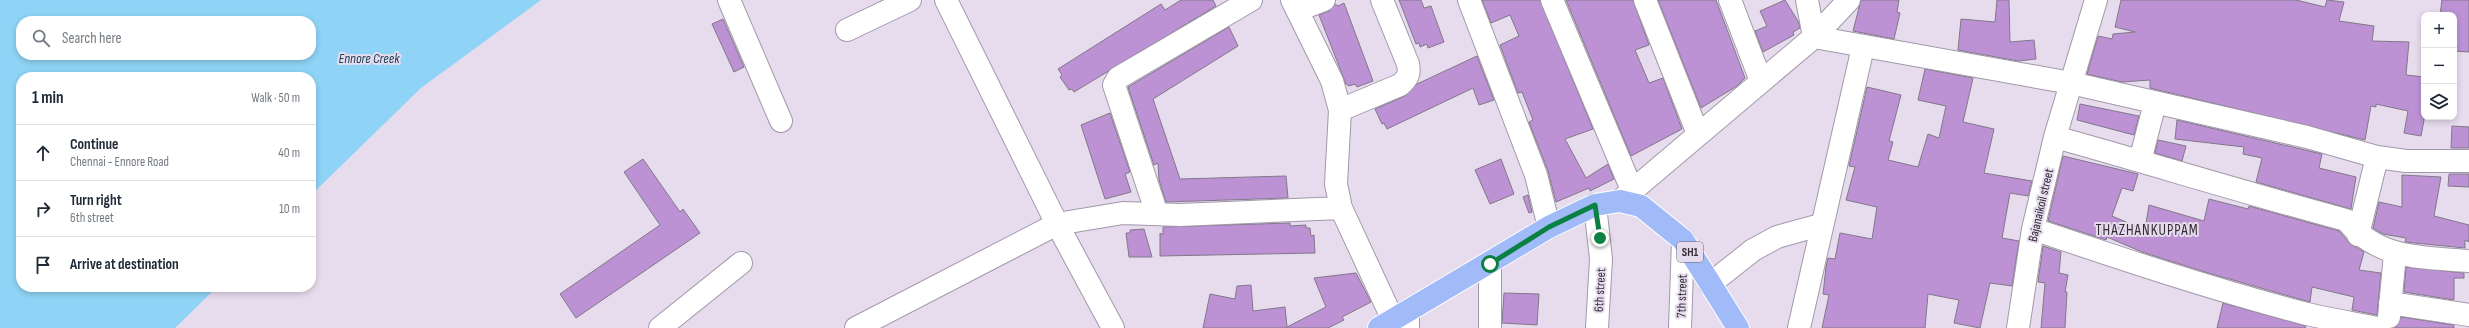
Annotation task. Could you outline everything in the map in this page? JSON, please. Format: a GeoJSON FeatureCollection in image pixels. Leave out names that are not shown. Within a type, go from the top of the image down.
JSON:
{"type":"FeatureCollection","features":[{"type":"Feature","properties":{"kind":"main road"},"geometry":{"type":"LineString","coordinates":[[1397,322],[1549,227],[1595,205],[1626,196]]}},
{"type":"Feature","properties":{"kind":"main road","name":"SH1"},"geometry":{"type":"LineString","coordinates":[[1626,196],[1641,206],[1683,240],[1738,328]]}},
{"type":"Feature","properties":{"kind":"street"},"geometry":{"type":"LineString","coordinates":[[729,0],[781,121]]}},
{"type":"Feature","properties":{"kind":"street"},"geometry":{"type":"LineString","coordinates":[[848,30],[910,0]]}},
{"type":"Feature","properties":{"kind":"street"},"geometry":{"type":"LineString","coordinates":[[946,0],[1057,224],[1113,328]]}},
{"type":"Feature","properties":{"kind":"street"},"geometry":{"type":"LineString","coordinates":[[1157,214],[1114,85],[1118,78],[1250,0]]}},
{"type":"Feature","properties":{"kind":"street"},"geometry":{"type":"LineString","coordinates":[[1324,0],[1295,5],[1332,81],[1340,110],[1336,184],[1341,208],[1397,322]]}},
{"type":"Feature","properties":{"kind":"street"},"geometry":{"type":"LineString","coordinates":[[1340,110],[1400,85],[1407,79],[1410,73],[1408,64],[1382,0]]}},
{"type":"Feature","properties":{"kind":"street"},"geometry":{"type":"LineString","coordinates":[[1469,0],[1536,176],[1549,227]]}},
{"type":"Feature","properties":{"kind":"street"},"geometry":{"type":"LineString","coordinates":[[1552,0],[1626,196],[1814,37],[1849,0]]}},
{"type":"Feature","properties":{"kind":"street"},"geometry":{"type":"LineString","coordinates":[[1645,0],[1698,134]]}},
{"type":"Feature","properties":{"kind":"street"},"geometry":{"type":"LineString","coordinates":[[1730,0],[1761,81]]}},
{"type":"Feature","properties":{"kind":"street"},"geometry":{"type":"LineString","coordinates":[[1807,0],[1814,37]]}},
{"type":"Feature","properties":{"kind":"street","name":"Bajanaikoil street"},"geometry":{"type":"LineString","coordinates":[[2018,328],[2033,229],[2055,137],[2096,0]]}},
{"type":"Feature","properties":{"kind":"street"},"geometry":{"type":"LineString","coordinates":[[1814,37],[1863,48],[2071,83],[2307,137],[2377,157],[2406,161],[2469,161]]}},
{"type":"Feature","properties":{"kind":"street"},"geometry":{"type":"LineString","coordinates":[[1799,328],[1820,225],[1863,48]]}},
{"type":"Feature","properties":{"kind":"street"},"geometry":{"type":"LineString","coordinates":[[2140,161],[2154,103]]}},
{"type":"Feature","properties":{"kind":"street"},"geometry":{"type":"LineString","coordinates":[[2055,137],[2140,161],[2191,178],[2346,220],[2358,236],[2395,254],[2469,262]]}},
{"type":"Feature","properties":{"kind":"street"},"geometry":{"type":"LineString","coordinates":[[2358,236],[2377,157]]}},
{"type":"Feature","properties":{"kind":"street","name":"6th street"},"geometry":{"type":"LineString","coordinates":[[1595,205],[1601,259],[1597,328]]}},
{"type":"Feature","properties":{"kind":"street"},"geometry":{"type":"LineString","coordinates":[[856,328],[1057,224],[1107,214],[1180,215],[1341,208]]}},
{"type":"Feature","properties":{"kind":"street"},"geometry":{"type":"LineString","coordinates":[[1710,284],[1753,250],[1777,237],[1820,225]]}},
{"type":"Feature","properties":{"kind":"street"},"geometry":{"type":"LineString","coordinates":[[2033,229],[2157,270],[2261,301],[2305,313],[2378,328]]}},
{"type":"Feature","properties":{"kind":"street","name":"7th street"},"geometry":{"type":"LineString","coordinates":[[1680,328],[1683,240]]}},
{"type":"Feature","properties":{"kind":"street"},"geometry":{"type":"LineString","coordinates":[[2388,328],[2395,254]]}},
{"type":"Feature","properties":{"kind":"street"},"geometry":{"type":"LineString","coordinates":[[660,328],[741,263]]}},
{"type":"Feature","properties":{"kind":"street"},"geometry":{"type":"LineString","coordinates":[[1490,264],[1490,328]]}},
{"type":"Feature","properties":{"kind":"street"},"geometry":{"type":"LineString","coordinates":[[2390,303],[2469,315]]}},
{"type":"Feature","properties":{"kind":"water","name":"Ennore Creek"},"geometry":{"type":"Polygon","coordinates":[[[0,0],[541,0],[421,88],[316,190],[316,72],[16,72],[16,292],[212,292],[175,328],[0,328],[0,0]]]}},
{"type":"Feature","properties":{"kind":"building"},"geometry":{"type":"Polygon","coordinates":[[[1181,0],[1213,0],[1216,6],[1074,92],[1072,89],[1069,90],[1060,77],[1062,75],[1058,69],[1161,4],[1165,10],[1181,0]]]}},
{"type":"Feature","properties":{"kind":"building"},"geometry":{"type":"Polygon","coordinates":[[[1399,0],[1421,0],[1424,8],[1431,6],[1444,42],[1428,48],[1427,44],[1420,47],[1419,43],[1416,44],[1399,0]]]}},
{"type":"Feature","properties":{"kind":"building"},"geometry":{"type":"Polygon","coordinates":[[[1482,0],[1540,0],[1593,129],[1565,139],[1586,178],[1608,164],[1614,179],[1590,191],[1589,188],[1556,202],[1548,171],[1529,122],[1533,120],[1522,92],[1518,93],[1500,45],[1519,36],[1510,15],[1491,23],[1482,0]]]}},
{"type":"Feature","properties":{"kind":"building"},"geometry":{"type":"Polygon","coordinates":[[[1566,0],[1633,0],[1649,45],[1635,50],[1649,83],[1663,78],[1682,129],[1631,156],[1566,0]]]}},
{"type":"Feature","properties":{"kind":"building"},"geometry":{"type":"Polygon","coordinates":[[[1658,0],[1716,0],[1745,78],[1737,86],[1701,108],[1658,0]]]}},
{"type":"Feature","properties":{"kind":"building"},"geometry":{"type":"Polygon","coordinates":[[[1785,0],[1798,21],[1800,28],[1793,32],[1794,35],[1763,52],[1755,31],[1767,26],[1760,11],[1785,0]]]}},
{"type":"Feature","properties":{"kind":"building"},"geometry":{"type":"Polygon","coordinates":[[[1861,0],[1899,0],[1897,12],[1900,13],[1894,39],[1853,31],[1861,0]]]}},
{"type":"Feature","properties":{"kind":"building"},"geometry":{"type":"Polygon","coordinates":[[[1997,0],[2009,0],[2010,42],[2034,40],[2036,59],[2018,61],[1958,50],[1961,19],[1995,22],[1997,0]]]}},
{"type":"Feature","properties":{"kind":"building"},"geometry":{"type":"Polygon","coordinates":[[[2121,0],[2296,0],[2325,7],[2327,0],[2344,2],[2339,21],[2374,26],[2372,41],[2409,42],[2406,75],[2421,77],[2421,120],[2424,120],[2421,136],[2404,133],[2408,111],[2376,104],[2376,107],[2371,106],[2365,140],[2150,88],[2150,80],[2122,82],[2087,74],[2098,36],[2112,39],[2113,34],[2135,32],[2115,27],[2121,0]]]}},
{"type":"Feature","properties":{"kind":"building"},"geometry":{"type":"Polygon","coordinates":[[[2442,0],[2469,0],[2469,52],[2457,51],[2457,12],[2440,12],[2442,0]]]}},
{"type":"Feature","properties":{"kind":"building"},"geometry":{"type":"Polygon","coordinates":[[[1344,3],[1373,81],[1357,87],[1355,84],[1349,86],[1346,84],[1319,15],[1329,11],[1335,4],[1338,6],[1344,3]]]}},
{"type":"Feature","properties":{"kind":"building"},"geometry":{"type":"Polygon","coordinates":[[[723,19],[744,67],[734,72],[712,24],[723,19]]]}},
{"type":"Feature","properties":{"kind":"building"},"geometry":{"type":"Polygon","coordinates":[[[1229,27],[1238,46],[1153,99],[1180,179],[1286,176],[1288,198],[1166,202],[1159,180],[1158,163],[1154,165],[1128,87],[1229,27]]]}},
{"type":"Feature","properties":{"kind":"building"},"geometry":{"type":"Polygon","coordinates":[[[1477,56],[1494,100],[1479,105],[1473,88],[1387,129],[1384,123],[1382,124],[1375,109],[1405,96],[1417,84],[1477,56]]]}},
{"type":"Feature","properties":{"kind":"building"},"geometry":{"type":"Polygon","coordinates":[[[1925,69],[1973,78],[1963,122],[1994,129],[1984,173],[2032,181],[2028,196],[2010,193],[2002,238],[2019,241],[2012,286],[1990,283],[1980,328],[1954,323],[1959,300],[1928,294],[1925,328],[1822,328],[1829,295],[1823,294],[1826,267],[1828,258],[1835,259],[1840,233],[1872,239],[1877,207],[1846,200],[1855,167],[1849,166],[1867,87],[1901,95],[1889,141],[1893,142],[1888,160],[1918,167],[1928,134],[1939,138],[1946,106],[1918,100],[1925,69]]]}},
{"type":"Feature","properties":{"kind":"building"},"geometry":{"type":"Polygon","coordinates":[[[2080,104],[2139,116],[2134,135],[2077,120],[2080,104]]]}},
{"type":"Feature","properties":{"kind":"building"},"geometry":{"type":"Polygon","coordinates":[[[1110,113],[1130,172],[1125,174],[1131,192],[1105,199],[1081,125],[1110,113]]]}},
{"type":"Feature","properties":{"kind":"building"},"geometry":{"type":"Polygon","coordinates":[[[2177,120],[2322,154],[2319,168],[2356,177],[2351,209],[2256,182],[2262,158],[2243,154],[2244,147],[2175,139],[2177,120]]]}},
{"type":"Feature","properties":{"kind":"building"},"geometry":{"type":"Polygon","coordinates":[[[2452,126],[2469,127],[2469,148],[2451,148],[2452,126]]]}},
{"type":"Feature","properties":{"kind":"building"},"geometry":{"type":"Polygon","coordinates":[[[2158,140],[2186,146],[2182,161],[2155,153],[2158,140]]]}},
{"type":"Feature","properties":{"kind":"building"},"geometry":{"type":"Polygon","coordinates":[[[2063,156],[2138,174],[2133,191],[2122,188],[2112,216],[2145,230],[2149,205],[2204,221],[2209,199],[2248,209],[2249,206],[2339,231],[2350,244],[2364,252],[2359,270],[2381,273],[2377,315],[2352,310],[2354,297],[2312,287],[2310,302],[2205,272],[2142,252],[2107,237],[2106,240],[2048,221],[2063,156]]]}},
{"type":"Feature","properties":{"kind":"building"},"geometry":{"type":"Polygon","coordinates":[[[643,159],[680,212],[683,209],[700,233],[576,318],[560,294],[660,225],[624,172],[643,159]]]}},
{"type":"Feature","properties":{"kind":"building"},"geometry":{"type":"Polygon","coordinates":[[[1501,159],[1514,194],[1490,204],[1475,170],[1501,159]]]}},
{"type":"Feature","properties":{"kind":"building"},"geometry":{"type":"Polygon","coordinates":[[[2449,174],[2469,174],[2469,187],[2448,186],[2449,174]]]}},
{"type":"Feature","properties":{"kind":"building"},"geometry":{"type":"Polygon","coordinates":[[[2402,175],[2441,177],[2434,216],[2469,225],[2469,242],[2465,240],[2465,248],[2405,242],[2406,238],[2383,234],[2373,228],[2379,202],[2402,207],[2402,175]]]}},
{"type":"Feature","properties":{"kind":"building"},"geometry":{"type":"Polygon","coordinates":[[[1528,195],[1532,212],[1529,213],[1523,197],[1528,195]]]}},
{"type":"Feature","properties":{"kind":"building"},"geometry":{"type":"Polygon","coordinates":[[[1290,223],[1290,226],[1306,225],[1306,228],[1310,228],[1311,236],[1314,235],[1315,253],[1160,256],[1160,233],[1163,235],[1163,227],[1290,223]]]}},
{"type":"Feature","properties":{"kind":"building"},"geometry":{"type":"Polygon","coordinates":[[[1144,229],[1152,257],[1129,257],[1126,233],[1130,233],[1130,230],[1144,229]]]}},
{"type":"Feature","properties":{"kind":"building"},"geometry":{"type":"Polygon","coordinates":[[[2043,246],[2061,252],[2059,273],[2068,275],[2065,292],[2067,292],[2065,328],[2041,328],[2045,283],[2038,282],[2043,246]]]}},
{"type":"Feature","properties":{"kind":"building"},"geometry":{"type":"Polygon","coordinates":[[[2406,267],[2464,273],[2464,278],[2454,278],[2454,300],[2404,292],[2406,267]]]}},
{"type":"Feature","properties":{"kind":"building"},"geometry":{"type":"Polygon","coordinates":[[[1356,273],[1371,302],[1342,317],[1344,320],[1328,328],[1203,328],[1210,294],[1235,299],[1237,286],[1251,285],[1253,311],[1285,307],[1287,327],[1326,307],[1314,278],[1356,273]]]}},
{"type":"Feature","properties":{"kind":"building"},"geometry":{"type":"Polygon","coordinates":[[[1504,293],[1539,294],[1537,325],[1502,323],[1504,293]]]}},
{"type":"Feature","properties":{"kind":"building"},"geometry":{"type":"Polygon","coordinates":[[[2223,303],[2306,326],[2305,328],[2217,328],[2223,303]]]}},
{"type":"Feature","properties":{"kind":"building"},"geometry":{"type":"Polygon","coordinates":[[[2402,317],[2454,325],[2454,328],[2395,328],[2402,317]]]}},
{"type":"Feature","properties":{"kind":"district","name":"THAZHANKUPPAM"},"geometry":{"type":"Point","coordinates":[2147,230]}},
{"type":"Feature","properties":{"kind":"route"},"geometry":{"type":"LineString","coordinates":[[1490,264],[1549,227],[1595,205],[1600,238]]}}]}
